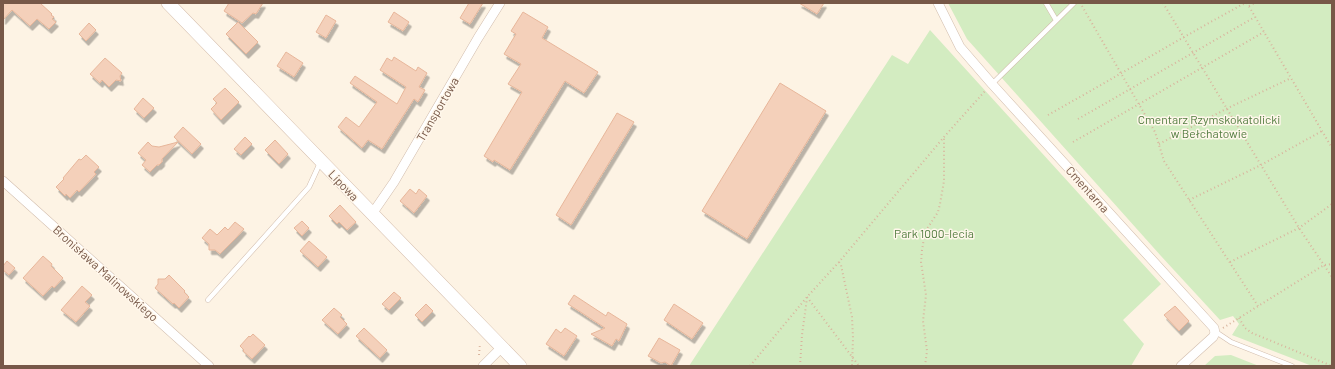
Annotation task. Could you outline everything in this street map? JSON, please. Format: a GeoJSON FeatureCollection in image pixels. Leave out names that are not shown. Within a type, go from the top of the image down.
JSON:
{"type":"FeatureCollection","features":[{"type":"Feature","properties":{"kind":"main road","name":"Lipowa"},"geometry":{"type":"LineString","coordinates":[[168,3],[520,366]]}},
{"type":"Feature","properties":{"kind":"street","name":"Transportowa"},"geometry":{"type":"LineString","coordinates":[[372,214],[394,182],[500,3]]}},
{"type":"Feature","properties":{"kind":"street","name":"Cmentarna"},"geometry":{"type":"LineString","coordinates":[[938,3],[960,47],[1214,328],[1215,333]]}},
{"type":"Feature","properties":{"kind":"street","name":"Bronisława Malinowskiego"},"geometry":{"type":"LineString","coordinates":[[3,181],[209,366]]}},
{"type":"Feature","properties":{"kind":"street"},"geometry":{"type":"LineString","coordinates":[[1181,366],[1215,333]]}},
{"type":"Feature","properties":{"kind":"street"},"geometry":{"type":"LineString","coordinates":[[483,366],[502,347]]}},
{"type":"Feature","properties":{"kind":"lane"},"geometry":{"type":"LineString","coordinates":[[1046,3],[1056,20]]}},
{"type":"Feature","properties":{"kind":"lane"},"geometry":{"type":"LineString","coordinates":[[992,84],[1074,3]]}},
{"type":"Feature","properties":{"kind":"lane"},"geometry":{"type":"LineString","coordinates":[[208,300],[310,187],[321,161]]}},
{"type":"Feature","properties":{"kind":"lane"},"geometry":{"type":"LineString","coordinates":[[1215,333],[1231,342],[1292,366]]}},
{"type":"Feature","properties":{"kind":"path"},"geometry":{"type":"LineString","coordinates":[[1080,3],[1154,132],[1164,161],[1258,306]]}},
{"type":"Feature","properties":{"kind":"path"},"geometry":{"type":"LineString","coordinates":[[1163,3],[1182,38],[1202,68],[1299,228],[1332,277]]}},
{"type":"Feature","properties":{"kind":"path"},"geometry":{"type":"LineString","coordinates":[[1048,115],[1246,3],[1332,148]]}},
{"type":"Feature","properties":{"kind":"path"},"geometry":{"type":"LineString","coordinates":[[1249,6],[1255,3]]}},
{"type":"Feature","properties":{"kind":"path"},"geometry":{"type":"LineString","coordinates":[[1078,119],[1255,17]]}},
{"type":"Feature","properties":{"kind":"path"},"geometry":{"type":"LineString","coordinates":[[1074,142],[1264,32]]}},
{"type":"Feature","properties":{"kind":"path"},"geometry":{"type":"LineString","coordinates":[[1159,144],[1226,109],[1291,78]]}},
{"type":"Feature","properties":{"kind":"path"},"geometry":{"type":"LineString","coordinates":[[750,366],[944,137],[992,84]]}},
{"type":"Feature","properties":{"kind":"path"},"geometry":{"type":"LineString","coordinates":[[1189,200],[1261,165],[1322,131]]}},
{"type":"Feature","properties":{"kind":"path"},"geometry":{"type":"LineString","coordinates":[[925,366],[928,351],[923,321],[926,295],[921,262],[925,232],[938,212],[940,204],[944,181],[944,137]]}},
{"type":"Feature","properties":{"kind":"path"},"geometry":{"type":"LineString","coordinates":[[1230,262],[1299,228],[1332,204]]}},
{"type":"Feature","properties":{"kind":"path"},"geometry":{"type":"LineString","coordinates":[[839,262],[841,265],[852,317],[852,366]]}},
{"type":"Feature","properties":{"kind":"path"},"geometry":{"type":"LineString","coordinates":[[1215,333],[1324,265],[1332,264]]}},
{"type":"Feature","properties":{"kind":"path"},"geometry":{"type":"LineString","coordinates":[[800,366],[802,334],[807,297]]}},
{"type":"Feature","properties":{"kind":"path"},"geometry":{"type":"LineString","coordinates":[[807,297],[858,366]]}},
{"type":"Feature","properties":{"kind":"path"},"geometry":{"type":"LineString","coordinates":[[1239,318],[1245,328],[1252,333],[1332,366]]}},
{"type":"Feature","properties":{"kind":"green space","name":"Cmentarz Rzymskokatolicki w Bełchatowie"},"geometry":{"type":"Polygon","coordinates":[[[948,3],[1332,3],[1332,366],[1312,366],[1232,335],[1239,324],[1233,316],[1220,320],[1161,256],[967,39],[948,3]]]}},
{"type":"Feature","properties":{"kind":"green space","name":"Park 1000-lecia"},"geometry":{"type":"Polygon","coordinates":[[[930,30],[1161,284],[1123,320],[1144,344],[1131,366],[689,366],[892,55],[908,64],[930,30]]]}},
{"type":"Feature","properties":{"kind":"green space"},"geometry":{"type":"Polygon","coordinates":[[[1231,355],[1259,366],[1204,366],[1215,356],[1231,355]]]}},
{"type":"Feature","properties":{"kind":"building"},"geometry":{"type":"Polygon","coordinates":[[[3,3],[40,3],[52,14],[51,15],[54,17],[52,19],[56,22],[49,29],[37,19],[30,26],[12,10],[3,20],[3,3]]]}},
{"type":"Feature","properties":{"kind":"building"},"geometry":{"type":"Polygon","coordinates":[[[229,3],[263,3],[256,14],[253,13],[242,23],[224,11],[229,3]]]}},
{"type":"Feature","properties":{"kind":"building"},"geometry":{"type":"Polygon","coordinates":[[[469,3],[483,3],[470,24],[460,18],[469,3]]]}},
{"type":"Feature","properties":{"kind":"building"},"geometry":{"type":"Polygon","coordinates":[[[799,3],[824,3],[817,14],[799,3]]]}},
{"type":"Feature","properties":{"kind":"building"},"geometry":{"type":"Polygon","coordinates":[[[394,12],[409,22],[403,31],[388,22],[394,12]]]}},
{"type":"Feature","properties":{"kind":"building"},"geometry":{"type":"Polygon","coordinates":[[[523,12],[548,27],[542,38],[598,72],[584,93],[565,81],[510,170],[494,160],[493,162],[484,156],[522,92],[508,84],[521,64],[504,54],[516,34],[511,31],[523,12]]]}},
{"type":"Feature","properties":{"kind":"building"},"geometry":{"type":"Polygon","coordinates":[[[326,15],[336,21],[326,38],[316,32],[326,15]]]}},
{"type":"Feature","properties":{"kind":"building"},"geometry":{"type":"Polygon","coordinates":[[[238,22],[258,42],[246,54],[226,34],[238,22]]]}},
{"type":"Feature","properties":{"kind":"building"},"geometry":{"type":"Polygon","coordinates":[[[89,23],[96,30],[86,41],[79,34],[89,23]]]}},
{"type":"Feature","properties":{"kind":"building"},"geometry":{"type":"Polygon","coordinates":[[[286,52],[303,63],[294,77],[277,66],[286,52]]]}},
{"type":"Feature","properties":{"kind":"building"},"geometry":{"type":"Polygon","coordinates":[[[394,57],[416,71],[418,67],[427,73],[419,87],[425,90],[418,102],[414,99],[382,149],[368,140],[362,148],[338,127],[346,117],[359,127],[377,102],[350,83],[355,76],[397,104],[406,87],[380,70],[387,58],[392,61],[394,57]]]}},
{"type":"Feature","properties":{"kind":"building"},"geometry":{"type":"Polygon","coordinates":[[[105,58],[122,73],[120,76],[121,81],[116,80],[109,87],[102,80],[100,83],[90,74],[105,58]]]}},
{"type":"Feature","properties":{"kind":"building"},"geometry":{"type":"Polygon","coordinates":[[[780,83],[826,111],[747,239],[702,211],[780,83]]]}},
{"type":"Feature","properties":{"kind":"building"},"geometry":{"type":"Polygon","coordinates":[[[225,88],[239,102],[221,120],[211,109],[217,103],[213,99],[225,88]]]}},
{"type":"Feature","properties":{"kind":"building"},"geometry":{"type":"Polygon","coordinates":[[[143,98],[154,108],[144,118],[134,109],[143,98]]]}},
{"type":"Feature","properties":{"kind":"building"},"geometry":{"type":"Polygon","coordinates":[[[617,113],[634,122],[571,225],[556,215],[617,113]]]}},
{"type":"Feature","properties":{"kind":"building"},"geometry":{"type":"Polygon","coordinates":[[[183,127],[201,144],[192,154],[174,137],[183,127]]]}},
{"type":"Feature","properties":{"kind":"building"},"geometry":{"type":"Polygon","coordinates":[[[245,137],[252,144],[241,155],[234,149],[245,137]]]}},
{"type":"Feature","properties":{"kind":"building"},"geometry":{"type":"Polygon","coordinates":[[[275,140],[288,154],[279,164],[265,150],[275,140]]]}},
{"type":"Feature","properties":{"kind":"building"},"geometry":{"type":"Polygon","coordinates":[[[148,142],[152,146],[159,147],[178,142],[162,159],[162,162],[150,172],[142,165],[146,160],[138,153],[148,142]]]}},
{"type":"Feature","properties":{"kind":"building"},"geometry":{"type":"Polygon","coordinates":[[[86,155],[99,167],[94,172],[96,174],[79,192],[77,190],[70,198],[66,194],[65,196],[56,187],[79,159],[81,160],[86,155]]]}},
{"type":"Feature","properties":{"kind":"building"},"geometry":{"type":"Polygon","coordinates":[[[410,189],[416,194],[419,189],[427,196],[414,213],[400,201],[410,189]]]}},
{"type":"Feature","properties":{"kind":"building"},"geometry":{"type":"Polygon","coordinates":[[[340,205],[356,222],[347,230],[339,222],[337,224],[329,216],[340,205]]]}},
{"type":"Feature","properties":{"kind":"building"},"geometry":{"type":"Polygon","coordinates":[[[302,221],[309,228],[302,236],[294,228],[302,221]]]}},
{"type":"Feature","properties":{"kind":"building"},"geometry":{"type":"Polygon","coordinates":[[[235,222],[244,229],[236,238],[220,254],[215,250],[209,250],[209,244],[202,238],[210,229],[217,235],[225,227],[228,230],[235,222]]]}},
{"type":"Feature","properties":{"kind":"building"},"geometry":{"type":"Polygon","coordinates":[[[309,241],[327,257],[318,267],[300,251],[309,241]]]}},
{"type":"Feature","properties":{"kind":"building"},"geometry":{"type":"Polygon","coordinates":[[[43,256],[52,264],[51,266],[63,278],[54,288],[52,286],[43,296],[23,278],[43,256]]]}},
{"type":"Feature","properties":{"kind":"building"},"geometry":{"type":"Polygon","coordinates":[[[7,261],[15,268],[9,275],[3,270],[3,266],[7,261]]]}},
{"type":"Feature","properties":{"kind":"building"},"geometry":{"type":"Polygon","coordinates":[[[169,275],[189,297],[179,308],[155,288],[158,284],[158,279],[165,279],[169,275]]]}},
{"type":"Feature","properties":{"kind":"building"},"geometry":{"type":"Polygon","coordinates":[[[82,286],[92,295],[85,302],[90,306],[76,322],[61,310],[82,286]]]}},
{"type":"Feature","properties":{"kind":"building"},"geometry":{"type":"Polygon","coordinates":[[[394,292],[401,298],[389,310],[382,304],[394,292]]]}},
{"type":"Feature","properties":{"kind":"building"},"geometry":{"type":"Polygon","coordinates":[[[574,295],[606,316],[608,312],[627,324],[619,341],[616,339],[612,346],[591,334],[605,328],[568,304],[574,295]]]}},
{"type":"Feature","properties":{"kind":"building"},"geometry":{"type":"Polygon","coordinates":[[[426,304],[433,311],[422,322],[415,315],[426,304]]]}},
{"type":"Feature","properties":{"kind":"building"},"geometry":{"type":"Polygon","coordinates":[[[674,304],[703,323],[692,339],[664,320],[674,304]]]}},
{"type":"Feature","properties":{"kind":"building"},"geometry":{"type":"Polygon","coordinates":[[[1175,306],[1189,321],[1179,331],[1164,315],[1175,306]]]}},
{"type":"Feature","properties":{"kind":"building"},"geometry":{"type":"Polygon","coordinates":[[[334,308],[342,315],[340,317],[347,324],[338,334],[322,320],[334,308]]]}},
{"type":"Feature","properties":{"kind":"building"},"geometry":{"type":"Polygon","coordinates":[[[364,328],[387,350],[380,358],[356,336],[364,328]]]}},
{"type":"Feature","properties":{"kind":"building"},"geometry":{"type":"Polygon","coordinates":[[[565,328],[577,336],[564,356],[546,344],[556,329],[561,333],[565,328]]]}},
{"type":"Feature","properties":{"kind":"building"},"geometry":{"type":"Polygon","coordinates":[[[253,334],[265,345],[252,359],[240,346],[249,336],[250,337],[253,334]]]}},
{"type":"Feature","properties":{"kind":"building"},"geometry":{"type":"Polygon","coordinates":[[[659,338],[680,350],[671,366],[665,362],[661,363],[648,356],[659,338]]]}}]}
